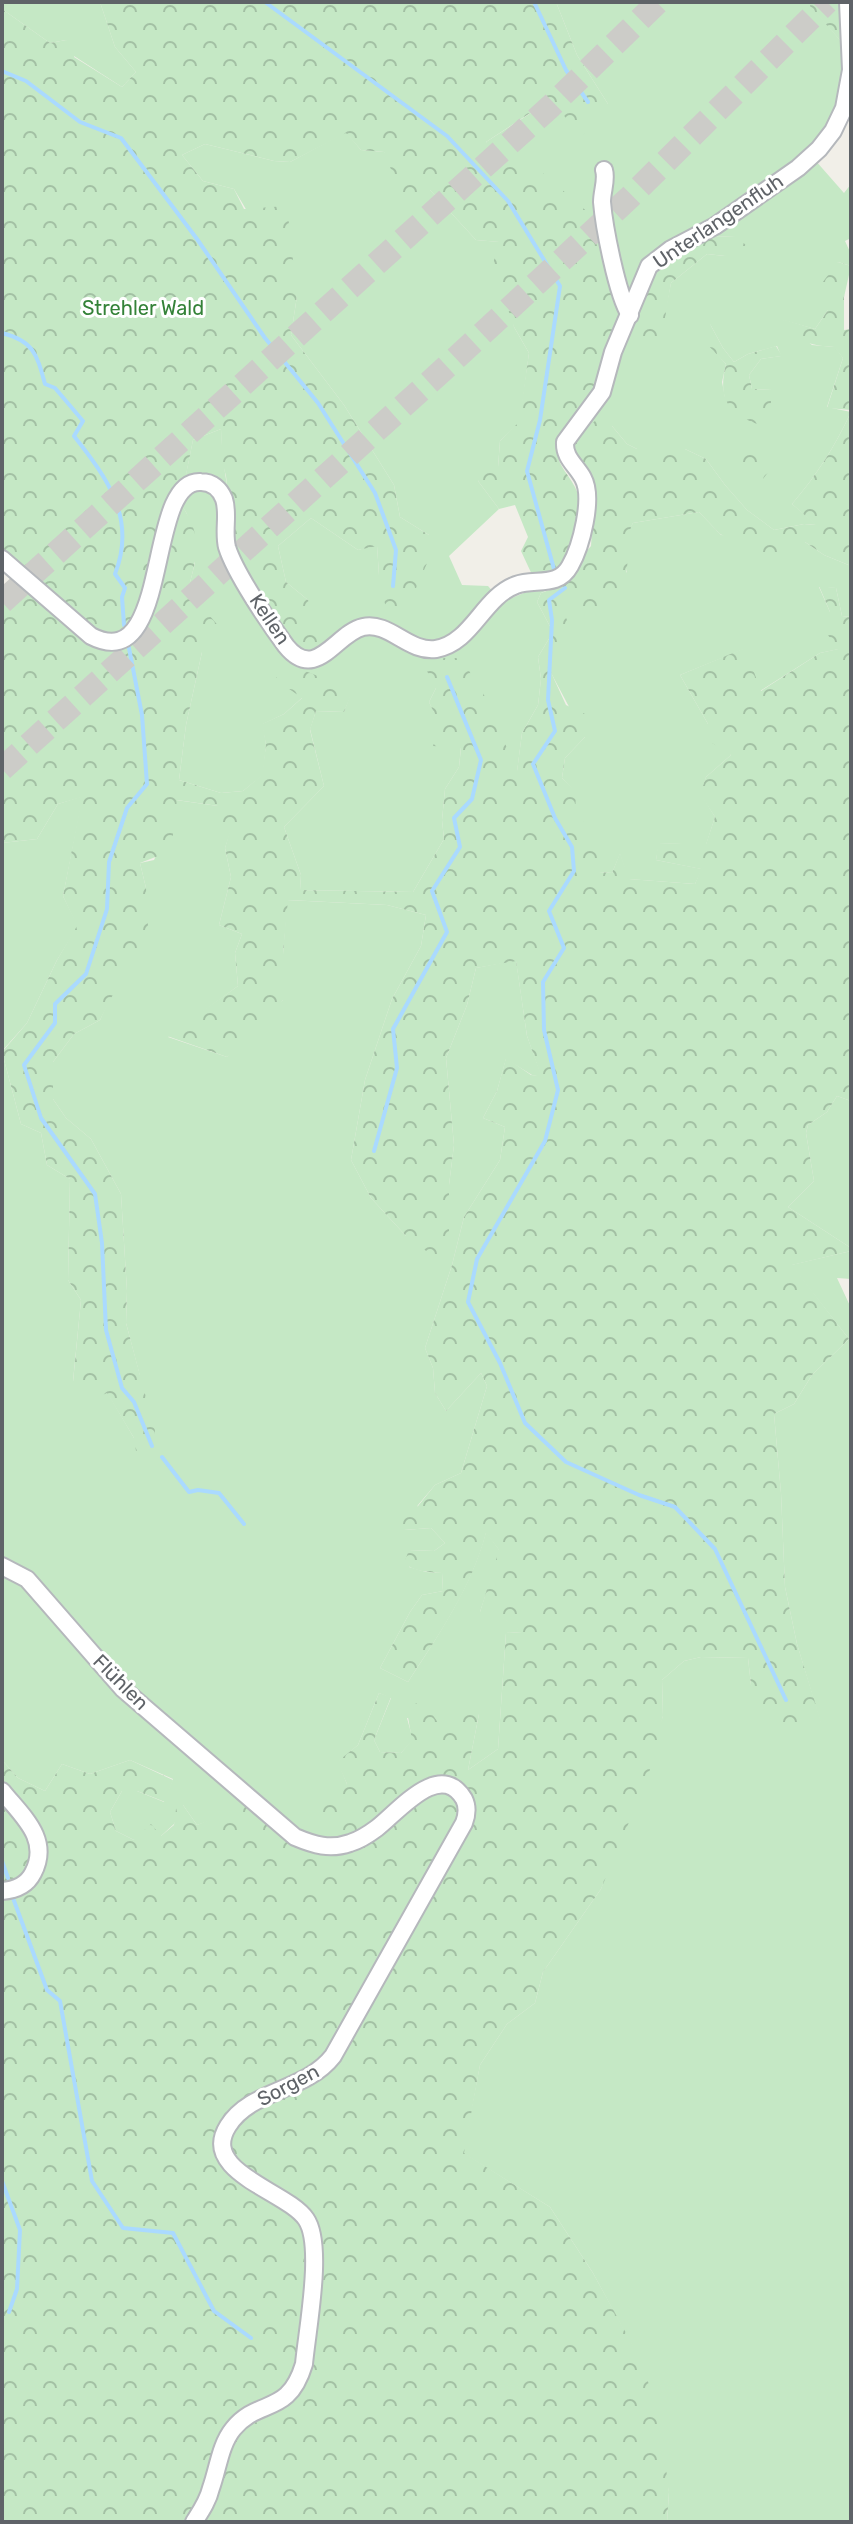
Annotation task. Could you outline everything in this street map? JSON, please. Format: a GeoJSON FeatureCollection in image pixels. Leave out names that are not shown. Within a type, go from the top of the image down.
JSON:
{"type":"FeatureCollection","features":[{"type":"Feature","properties":{"kind":"street","name":"Unterlangenfluh"},"geometry":{"type":"LineString","coordinates":[[565,442],[598,400],[644,272],[655,260],[715,226],[798,168],[833,131],[844,108],[851,70],[848,2]]}},
{"type":"Feature","properties":{"kind":"street"},"geometry":{"type":"LineString","coordinates":[[604,170],[602,201],[621,295],[630,315]]}},
{"type":"Feature","properties":{"kind":"street","name":"Kellen"},"geometry":{"type":"LineString","coordinates":[[2,559],[91,636],[101,641],[119,640],[132,631],[144,611],[173,499],[187,485],[204,481],[223,496],[226,540],[234,564],[293,652],[301,658],[319,657],[347,635],[364,627],[381,629],[416,647],[436,649],[463,634],[504,591],[524,583],[548,582],[568,570],[580,538],[587,496],[584,479],[568,457],[565,442]]}},
{"type":"Feature","properties":{"kind":"street","name":"Flühlen"},"geometry":{"type":"LineString","coordinates":[[2,1566],[27,1579],[123,1689],[245,1795]]}},
{"type":"Feature","properties":{"kind":"street","name":"Sorgen"},"geometry":{"type":"LineString","coordinates":[[194,2522],[210,2492],[231,2431],[252,2414],[292,2393],[300,2380],[315,2260],[313,2232],[303,2215],[284,2199],[239,2173],[229,2162],[222,2146],[227,2127],[252,2103],[312,2077],[326,2065],[467,1815],[463,1797],[456,1790],[449,1785],[433,1785],[359,1839],[335,1847],[323,1846],[295,1837],[245,1795]]}},
{"type":"Feature","properties":{"kind":"street"},"geometry":{"type":"LineString","coordinates":[[2,1791],[31,1826],[39,1840],[40,1852],[29,1880],[2,1891]]}},
{"type":"Feature","properties":{"kind":"green space"},"geometry":{"type":"Polygon","coordinates":[[[2,2],[100,2],[115,47],[136,72],[122,87],[74,56],[66,40],[50,43],[2,9],[2,2]]]}},
{"type":"Feature","properties":{"kind":"green space","name":"Strehler Wald"},"geometry":{"type":"Polygon","coordinates":[[[100,2],[556,2],[577,55],[608,104],[582,136],[550,100],[486,142],[544,174],[599,222],[623,321],[602,385],[558,445],[560,462],[577,492],[586,527],[564,569],[534,579],[521,551],[528,537],[515,505],[499,509],[478,481],[487,466],[498,467],[500,441],[519,422],[529,353],[514,327],[493,264],[499,242],[476,240],[430,190],[403,199],[384,152],[361,150],[346,133],[290,162],[205,144],[182,155],[203,181],[234,189],[244,209],[287,206],[297,296],[291,335],[344,405],[394,485],[400,517],[429,535],[432,552],[405,613],[385,604],[377,546],[358,550],[311,518],[278,546],[286,582],[308,600],[330,644],[311,650],[299,648],[257,590],[233,542],[221,429],[193,440],[185,480],[175,494],[190,520],[196,540],[188,590],[226,635],[202,652],[186,725],[179,780],[221,793],[243,791],[262,775],[266,745],[262,724],[284,714],[302,698],[275,679],[290,665],[353,690],[344,712],[316,711],[310,730],[324,786],[284,827],[301,875],[300,890],[413,892],[444,839],[445,789],[459,767],[461,748],[433,746],[440,726],[429,702],[436,688],[420,658],[461,658],[484,695],[517,771],[522,733],[538,705],[541,679],[538,657],[553,632],[537,602],[541,593],[555,588],[591,546],[593,515],[568,452],[578,434],[595,421],[612,426],[627,444],[637,449],[685,449],[706,459],[747,510],[774,530],[804,524],[816,525],[792,504],[825,460],[851,412],[851,566],[824,555],[805,542],[775,562],[720,534],[699,512],[633,523],[623,582],[600,607],[562,608],[574,637],[554,650],[549,668],[566,705],[585,714],[585,737],[565,758],[562,778],[576,792],[575,816],[593,829],[600,861],[599,872],[612,873],[620,853],[629,879],[695,884],[701,869],[656,860],[658,843],[706,844],[715,817],[700,794],[706,777],[731,755],[706,739],[708,724],[680,675],[745,648],[761,691],[820,653],[838,649],[820,624],[830,612],[819,586],[836,588],[842,616],[851,617],[851,1101],[837,1096],[827,1112],[808,1125],[806,1133],[814,1181],[788,1207],[851,1248],[851,1251],[792,1265],[849,1339],[812,1375],[794,1404],[774,1414],[785,1587],[797,1644],[822,1725],[786,1724],[762,1717],[751,1685],[748,1658],[701,1657],[684,1661],[662,1680],[663,1716],[648,1777],[601,1889],[543,1972],[535,2003],[507,2024],[480,2065],[464,2153],[550,2207],[593,2273],[642,2362],[660,2421],[669,2492],[667,2522],[2,2522],[2,1760],[18,1778],[45,1791],[62,1764],[90,1774],[130,1760],[173,1780],[165,1802],[137,1791],[122,1791],[110,1812],[116,1831],[134,1840],[151,1824],[161,1836],[174,1825],[177,1801],[197,1825],[248,1804],[279,1832],[329,1839],[317,1820],[319,1800],[347,1784],[337,1762],[358,1745],[379,1693],[391,1697],[374,1740],[380,1752],[401,1753],[412,1740],[406,1706],[423,1702],[437,1721],[453,1704],[479,1714],[468,1770],[498,1749],[506,1633],[522,1632],[495,1613],[480,1612],[499,1550],[486,1533],[463,1592],[408,1682],[380,1668],[422,1595],[443,1591],[442,1573],[417,1570],[404,1563],[409,1550],[434,1551],[445,1543],[431,1528],[404,1530],[388,1519],[418,1506],[435,1485],[461,1473],[487,1386],[481,1373],[446,1411],[435,1393],[433,1368],[425,1348],[464,1217],[500,1160],[505,1127],[483,1118],[497,1091],[506,1058],[531,1075],[541,1076],[527,1036],[516,961],[476,968],[467,1005],[446,1058],[454,1145],[449,1185],[449,1235],[437,1259],[406,1236],[371,1198],[351,1160],[365,1080],[392,999],[421,946],[426,915],[387,905],[288,900],[283,1000],[258,1034],[227,1057],[167,1036],[238,986],[235,953],[242,934],[219,925],[231,877],[225,848],[231,827],[217,829],[218,806],[177,800],[171,851],[140,863],[146,888],[148,926],[100,1020],[74,1034],[53,1062],[53,1099],[66,1118],[91,1139],[121,1194],[126,1323],[155,1431],[153,1450],[136,1451],[134,1438],[107,1393],[98,1397],[73,1382],[81,1300],[68,1280],[70,1179],[47,1165],[41,1133],[21,1124],[2,1052],[27,1023],[77,926],[63,896],[82,797],[58,804],[37,839],[2,843],[2,596],[19,575],[2,563],[2,9],[50,43],[66,40],[77,46],[74,57],[122,87],[136,72],[115,47],[100,2]]]}},
{"type":"Feature","properties":{"kind":"green space"},"geometry":{"type":"Polygon","coordinates":[[[556,2],[811,2],[811,6],[845,46],[846,61],[836,111],[803,155],[630,295],[486,142],[551,100],[608,104],[577,55],[556,2]]]}},
{"type":"Feature","properties":{"kind":"green space"},"geometry":{"type":"Polygon","coordinates":[[[811,2],[844,2],[845,46],[810,6],[811,2]]]}},
{"type":"Feature","properties":{"kind":"green space"},"geometry":{"type":"Polygon","coordinates":[[[346,132],[361,150],[384,152],[430,190],[476,240],[500,242],[514,327],[529,353],[520,422],[500,441],[498,467],[478,481],[499,509],[449,556],[462,585],[488,586],[502,602],[536,588],[547,590],[541,593],[537,602],[553,632],[538,657],[541,679],[538,705],[522,733],[517,772],[436,688],[429,702],[441,726],[461,747],[459,767],[445,789],[444,839],[413,892],[300,890],[301,875],[284,827],[324,786],[310,729],[316,711],[344,712],[352,690],[303,697],[284,714],[263,724],[266,745],[263,775],[243,791],[221,793],[179,780],[186,725],[202,652],[188,590],[195,563],[187,514],[175,494],[185,479],[193,440],[221,429],[228,489],[249,568],[264,603],[299,648],[319,649],[308,600],[286,582],[278,546],[311,518],[358,550],[377,545],[379,575],[429,535],[400,517],[394,485],[344,405],[291,335],[297,296],[234,189],[203,181],[182,155],[205,144],[290,162],[346,132]]]}},
{"type":"Feature","properties":{"kind":"green space"},"geometry":{"type":"Polygon","coordinates":[[[815,160],[844,193],[851,184],[851,238],[845,241],[851,254],[851,266],[838,262],[828,310],[815,329],[783,320],[812,345],[835,347],[843,358],[827,407],[851,412],[825,460],[792,504],[817,525],[804,524],[774,530],[747,510],[706,459],[685,449],[637,449],[627,444],[612,426],[578,434],[627,331],[666,308],[671,283],[707,254],[725,256],[735,236],[710,237],[763,198],[770,199],[780,185],[815,160]],[[710,324],[718,355],[726,364],[722,382],[725,397],[772,390],[752,389],[749,375],[761,359],[781,356],[777,346],[748,354],[734,362],[710,324]]]}},
{"type":"Feature","properties":{"kind":"green space"},"geometry":{"type":"Polygon","coordinates":[[[735,236],[746,245],[740,254],[707,254],[671,283],[662,336],[656,344],[646,345],[627,331],[653,268],[710,237],[735,236]]]}},
{"type":"Feature","properties":{"kind":"green space"},"geometry":{"type":"Polygon","coordinates":[[[838,262],[851,266],[844,297],[844,330],[851,329],[851,410],[827,408],[843,358],[834,347],[817,345],[798,337],[782,319],[815,329],[828,310],[816,291],[838,262]]]}},
{"type":"Feature","properties":{"kind":"green space"},"geometry":{"type":"Polygon","coordinates":[[[701,322],[710,324],[734,362],[748,354],[776,346],[782,356],[761,359],[749,375],[752,389],[772,390],[770,413],[757,424],[738,414],[727,402],[723,386],[726,364],[706,343],[701,322]]]}},
{"type":"Feature","properties":{"kind":"green space"},"geometry":{"type":"Polygon","coordinates":[[[756,451],[768,455],[772,467],[754,491],[746,488],[739,466],[744,455],[756,451]]]}},
{"type":"Feature","properties":{"kind":"green space"},"geometry":{"type":"Polygon","coordinates":[[[699,512],[721,535],[805,542],[824,555],[851,566],[851,617],[842,616],[836,588],[819,587],[830,612],[839,649],[820,653],[760,691],[744,649],[680,675],[708,724],[731,755],[706,777],[701,794],[715,817],[706,845],[659,843],[656,860],[702,869],[695,884],[628,879],[620,854],[612,873],[598,872],[574,816],[575,792],[562,778],[565,758],[585,737],[549,669],[562,608],[627,572],[625,537],[633,523],[699,512]]]}},
{"type":"Feature","properties":{"kind":"green space"},"geometry":{"type":"Polygon","coordinates":[[[83,796],[63,896],[78,926],[57,960],[27,1023],[2,1051],[2,843],[37,839],[58,804],[83,796]]]}},
{"type":"Feature","properties":{"kind":"green space"},"geometry":{"type":"Polygon","coordinates":[[[176,800],[218,806],[232,827],[225,848],[231,877],[219,925],[242,934],[235,953],[238,986],[168,1037],[227,1057],[283,1000],[287,900],[387,905],[426,915],[421,946],[392,999],[365,1080],[351,1160],[371,1198],[406,1236],[449,1185],[454,1145],[446,1058],[467,1005],[476,968],[516,960],[527,1036],[542,1077],[532,1075],[506,1059],[497,1091],[483,1118],[505,1127],[500,1160],[464,1217],[425,1348],[433,1368],[435,1393],[446,1411],[481,1373],[487,1386],[461,1473],[435,1485],[418,1505],[404,1530],[431,1528],[445,1543],[434,1551],[409,1550],[409,1567],[442,1573],[443,1591],[422,1595],[380,1668],[408,1682],[463,1591],[486,1532],[500,1551],[480,1612],[495,1612],[523,1632],[506,1633],[498,1749],[468,1770],[479,1714],[437,1722],[407,1718],[413,1740],[401,1753],[380,1752],[374,1740],[391,1698],[379,1693],[358,1745],[338,1762],[347,1784],[329,1839],[209,1821],[197,1825],[183,1805],[174,1824],[161,1836],[134,1840],[116,1831],[110,1812],[122,1791],[137,1791],[164,1802],[173,1779],[130,1760],[90,1774],[62,1764],[45,1791],[18,1778],[2,1760],[2,1052],[21,1124],[41,1133],[47,1165],[70,1179],[68,1280],[81,1300],[73,1381],[107,1392],[134,1438],[140,1376],[126,1323],[121,1194],[91,1139],[66,1118],[53,1099],[53,1062],[74,1034],[100,1020],[116,985],[146,888],[140,863],[154,860],[174,819],[176,800]]]}},
{"type":"Feature","properties":{"kind":"green space"},"geometry":{"type":"Polygon","coordinates":[[[837,1096],[851,1101],[851,1248],[788,1207],[814,1181],[806,1133],[808,1125],[827,1112],[837,1096]]]}},
{"type":"Feature","properties":{"kind":"green space"},"geometry":{"type":"Polygon","coordinates":[[[851,1251],[851,1279],[837,1278],[851,1308],[851,2522],[667,2522],[669,2492],[641,2362],[593,2273],[550,2207],[463,2153],[480,2065],[507,2024],[535,2003],[543,1972],[601,1889],[663,1716],[662,1680],[684,1661],[701,1657],[748,1658],[751,1685],[821,1724],[797,1644],[785,1587],[774,1414],[794,1404],[812,1375],[849,1339],[791,1265],[851,1251]]]}},
{"type":"Feature","properties":{"kind":"waterway"},"geometry":{"type":"LineString","coordinates":[[265,2],[447,136],[508,201],[560,286],[540,420],[527,471],[554,569]]}},
{"type":"Feature","properties":{"kind":"waterway"},"geometry":{"type":"LineString","coordinates":[[534,2],[566,70],[588,102]]}},
{"type":"Feature","properties":{"kind":"waterway"},"geometry":{"type":"LineString","coordinates":[[2,71],[26,81],[80,122],[121,138],[197,239],[265,338],[318,403],[375,493],[396,550],[393,586]]}},
{"type":"Feature","properties":{"kind":"waterway"},"geometry":{"type":"LineString","coordinates":[[2,333],[28,345],[36,357],[45,384],[55,388],[83,421],[74,436],[107,483],[120,517],[123,535],[115,574],[125,588],[122,597],[124,625]]}},
{"type":"Feature","properties":{"kind":"waterway"},"geometry":{"type":"LineString","coordinates":[[565,588],[549,600],[552,620],[548,700],[555,731],[533,764],[555,818],[572,847],[574,871],[549,911],[564,948],[543,982],[544,1030],[558,1090],[545,1141],[477,1259],[468,1302],[500,1363],[525,1423],[566,1462],[639,1495],[675,1507],[715,1549],[786,1700]]}},
{"type":"Feature","properties":{"kind":"waterway"},"geometry":{"type":"LineString","coordinates":[[128,643],[142,715],[147,784],[127,808],[109,862],[107,909],[86,974],[55,1004],[55,1023],[24,1065],[41,1118],[95,1194],[102,1243],[106,1330],[122,1388],[134,1402],[152,1446]]}},
{"type":"Feature","properties":{"kind":"waterway"},"geometry":{"type":"LineString","coordinates":[[374,1151],[397,1068],[393,1029],[447,932],[432,891],[460,847],[454,818],[472,799],[481,760],[447,677]]}},
{"type":"Feature","properties":{"kind":"waterway"},"geometry":{"type":"LineString","coordinates":[[162,1457],[189,1492],[219,1493],[244,1524]]}},
{"type":"Feature","properties":{"kind":"waterway"},"geometry":{"type":"LineString","coordinates":[[2,1861],[8,1878]]}},
{"type":"Feature","properties":{"kind":"waterway"},"geometry":{"type":"LineString","coordinates":[[13,1898],[47,1990],[60,2001],[92,2181],[123,2228],[173,2233],[214,2311],[251,2338]]}},
{"type":"Feature","properties":{"kind":"waterway"},"geometry":{"type":"LineString","coordinates":[[2,2181],[20,2230],[17,2289],[9,2312]]}},
{"type":"Feature","properties":{"kind":"tunnel"},"geometry":{"type":"LineString","coordinates":[[2,602],[551,106],[658,2]]}},
{"type":"Feature","properties":{"kind":"tunnel"},"geometry":{"type":"LineString","coordinates":[[2,769],[630,197],[827,2]]}}]}
